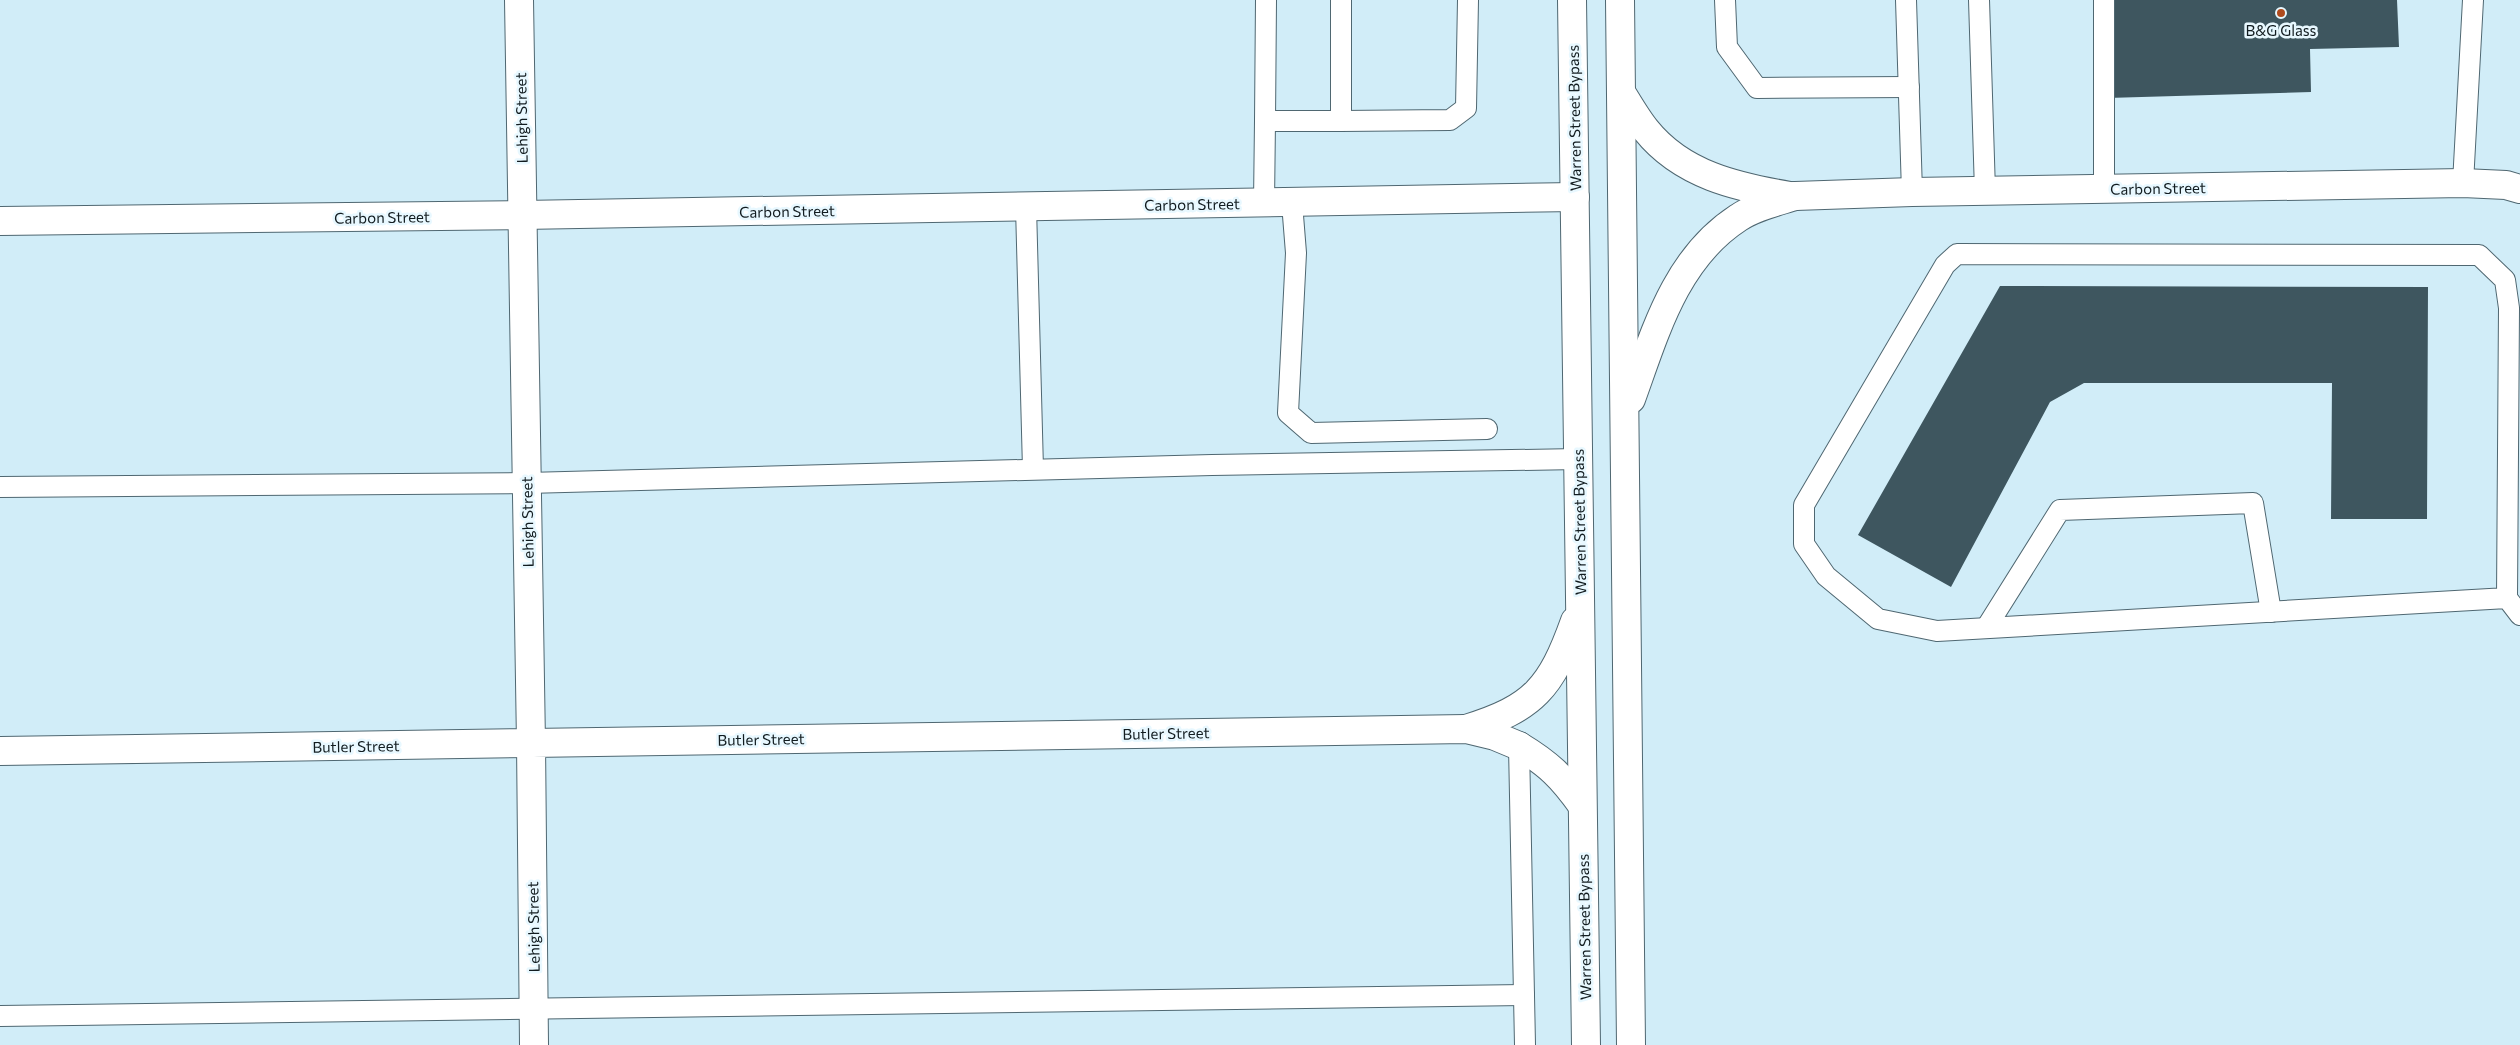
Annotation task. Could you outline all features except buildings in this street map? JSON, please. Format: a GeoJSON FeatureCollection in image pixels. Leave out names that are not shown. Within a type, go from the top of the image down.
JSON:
{"type":"FeatureCollection","features":[{"type":"Feature","properties":{"kind":"main road","name":"Lehigh Street"},"geometry":{"type":"LineString","coordinates":[[519,0],[534,1045]]}},
{"type":"Feature","properties":{"kind":"main road","name":"Warren Street Bypass"},"geometry":{"type":"LineString","coordinates":[[1572,0],[1586,1045]]}},
{"type":"Feature","properties":{"kind":"main road"},"geometry":{"type":"LineString","coordinates":[[1620,0],[1631,1045]]}},
{"type":"Feature","properties":{"kind":"main road"},"geometry":{"type":"LineString","coordinates":[[1621,92],[1646,131],[1668,152],[1693,169],[1720,181],[1749,189],[1795,196]]}},
{"type":"Feature","properties":{"kind":"main road","name":"Carbon Street"},"geometry":{"type":"LineString","coordinates":[[1795,196],[1912,192],[2463,183],[2506,185],[2520,189]]}},
{"type":"Feature","properties":{"kind":"main road"},"geometry":{"type":"LineString","coordinates":[[1625,417],[1667,305],[1696,256],[1717,234],[1739,217],[1764,206],[1795,196]]}},
{"type":"Feature","properties":{"kind":"main road","name":"Carbon Street"},"geometry":{"type":"LineString","coordinates":[[0,221],[522,215],[1575,198]]}},
{"type":"Feature","properties":{"kind":"main road"},"geometry":{"type":"LineString","coordinates":[[1466,729],[1500,718],[1538,692],[1552,674],[1564,650],[1580,605]]}},
{"type":"Feature","properties":{"kind":"main road","name":"Butler Street"},"geometry":{"type":"LineString","coordinates":[[0,751],[1466,729],[1495,736],[1519,746],[1541,759],[1562,777],[1582,804]]}},
{"type":"Feature","properties":{"kind":"lane"},"geometry":{"type":"LineString","coordinates":[[1264,203],[1266,0]]}},
{"type":"Feature","properties":{"kind":"lane"},"geometry":{"type":"LineString","coordinates":[[1341,0],[1341,120]]}},
{"type":"Feature","properties":{"kind":"lane"},"geometry":{"type":"LineString","coordinates":[[1265,121],[1450,120],[1466,108],[1468,0]]}},
{"type":"Feature","properties":{"kind":"lane"},"geometry":{"type":"LineString","coordinates":[[1725,0],[1727,47],[1757,88],[1909,87]]}},
{"type":"Feature","properties":{"kind":"lane"},"geometry":{"type":"LineString","coordinates":[[1906,0],[1912,192]]}},
{"type":"Feature","properties":{"kind":"lane"},"geometry":{"type":"LineString","coordinates":[[1980,0],[1985,191]]}},
{"type":"Feature","properties":{"kind":"lane"},"geometry":{"type":"LineString","coordinates":[[2104,0],[2104,189]]}},
{"type":"Feature","properties":{"kind":"lane"},"geometry":{"type":"LineString","coordinates":[[2463,183],[2473,0]]}},
{"type":"Feature","properties":{"kind":"lane"},"geometry":{"type":"LineString","coordinates":[[1292,203],[1296,253],[1288,413],[1311,433],[1487,430]]}},
{"type":"Feature","properties":{"kind":"lane"},"geometry":{"type":"LineString","coordinates":[[1026,207],[1033,469]]}},
{"type":"Feature","properties":{"kind":"lane"},"geometry":{"type":"LineString","coordinates":[[2507,598],[1937,631],[1878,619],[1826,576],[1804,544],[1804,505],[1945,265],[1957,254],[2479,255],[2505,280],[2509,308],[2507,598],[2520,615]]}},
{"type":"Feature","properties":{"kind":"lane"},"geometry":{"type":"LineString","coordinates":[[0,487],[527,482],[1033,469],[1578,459]]}},
{"type":"Feature","properties":{"kind":"lane"},"geometry":{"type":"LineString","coordinates":[[1986,628],[2060,510],[2253,503],[2271,612]]}},
{"type":"Feature","properties":{"kind":"lane"},"geometry":{"type":"LineString","coordinates":[[1519,746],[1525,1045]]}},
{"type":"Feature","properties":{"kind":"lane"},"geometry":{"type":"LineString","coordinates":[[0,1016],[1524,995]]}},
{"type":"Feature","properties":{"kind":"place","name":"B&G Glass"},"geometry":{"type":"Point","coordinates":[2281,13]}}]}
